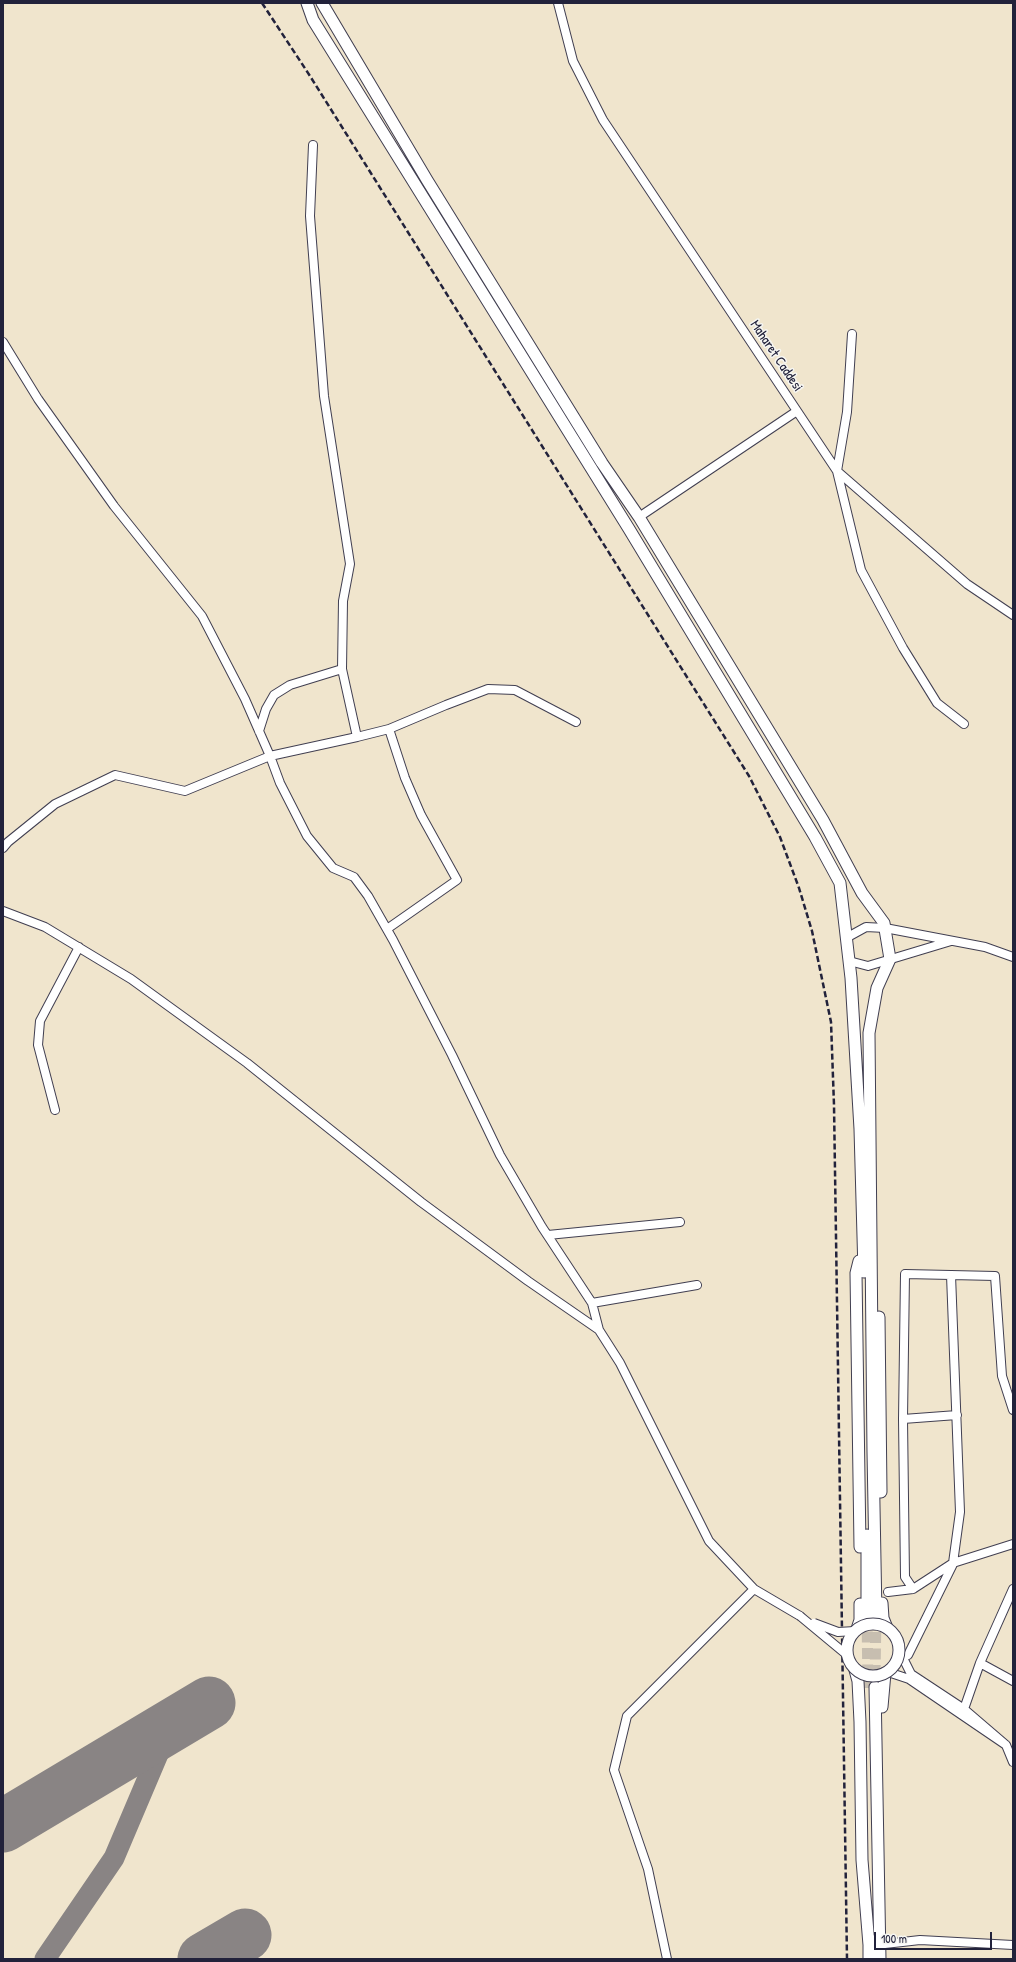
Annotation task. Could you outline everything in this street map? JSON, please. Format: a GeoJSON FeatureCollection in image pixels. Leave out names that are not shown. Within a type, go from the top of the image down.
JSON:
{"type":"FeatureCollection","features":[{"type":"Feature","properties":{"kind":"main road"},"geometry":{"type":"LineString","coordinates":[[307,3],[313,20],[629,528],[815,837],[840,883],[849,962],[867,1238],[878,1272],[885,1596],[883,1618],[887,1628],[898,1642],[904,1653],[898,1658],[894,1666],[887,1673],[872,1677],[863,1675],[855,1670]]}},
{"type":"Feature","properties":{"kind":"main road"},"geometry":{"type":"LineString","coordinates":[[322,3],[431,187],[602,463],[639,517],[823,820],[862,893],[884,923],[890,959],[877,988],[869,1033],[866,1367],[872,1615]]}},
{"type":"Feature","properties":{"kind":"main road"},"geometry":{"type":"LineString","coordinates":[[867,1238],[856,1273],[861,1594],[860,1620],[847,1646],[847,1655],[855,1670],[858,1681],[860,1715],[862,1860],[874,1945],[880,1959]]}},
{"type":"Feature","properties":{"kind":"main road"},"geometry":{"type":"LineString","coordinates":[[856,1630],[871,1624],[880,1625],[887,1628]]}},
{"type":"Feature","properties":{"kind":"main road"},"geometry":{"type":"LineString","coordinates":[[869,1959],[874,1945],[882,1910],[883,1842],[881,1738],[882,1696],[887,1673]]}},
{"type":"Feature","properties":{"kind":"main road"},"geometry":{"type":"LineString","coordinates":[[872,1687],[874,1945]]}},
{"type":"Feature","properties":{"kind":"street","name":"Maharet Caddesi"},"geometry":{"type":"LineString","coordinates":[[558,3],[573,61],[603,120],[837,471],[967,584],[1013,615]]}},
{"type":"Feature","properties":{"kind":"street"},"geometry":{"type":"LineString","coordinates":[[313,145],[310,216],[324,396],[350,564],[343,601],[342,669],[357,737]]}},
{"type":"Feature","properties":{"kind":"street"},"geometry":{"type":"LineString","coordinates":[[852,334],[847,412],[837,471],[861,570],[902,648],[937,703],[964,724]]}},
{"type":"Feature","properties":{"kind":"street"},"geometry":{"type":"LineString","coordinates":[[3,342],[38,399],[114,506],[202,616],[245,699],[280,783],[307,836],[334,868],[354,877],[368,896],[387,929],[452,1055],[500,1155],[548,1235],[592,1303],[599,1330],[620,1363],[709,1541],[754,1588],[800,1616],[847,1655]]}},
{"type":"Feature","properties":{"kind":"street"},"geometry":{"type":"LineString","coordinates":[[639,517],[797,411]]}},
{"type":"Feature","properties":{"kind":"street"},"geometry":{"type":"LineString","coordinates":[[259,731],[266,709],[274,696],[290,685],[342,669]]}},
{"type":"Feature","properties":{"kind":"street"},"geometry":{"type":"LineString","coordinates":[[5,842],[55,804],[115,775],[185,791],[270,756],[388,729],[488,689],[515,690],[576,722]]}},
{"type":"Feature","properties":{"kind":"street"},"geometry":{"type":"LineString","coordinates":[[387,929],[457,880],[421,815],[405,778],[388,729]]}},
{"type":"Feature","properties":{"kind":"street"},"geometry":{"type":"LineString","coordinates":[[3,911],[45,927],[132,979],[247,1063],[421,1202],[528,1281],[599,1330]]}},
{"type":"Feature","properties":{"kind":"street"},"geometry":{"type":"LineString","coordinates":[[846,938],[866,927],[885,928],[985,947],[1013,957]]}},
{"type":"Feature","properties":{"kind":"street"},"geometry":{"type":"LineString","coordinates":[[849,962],[868,966],[953,940]]}},
{"type":"Feature","properties":{"kind":"street"},"geometry":{"type":"LineString","coordinates":[[55,1110],[38,1045],[40,1021],[79,947]]}},
{"type":"Feature","properties":{"kind":"street"},"geometry":{"type":"LineString","coordinates":[[548,1235],[680,1222]]}},
{"type":"Feature","properties":{"kind":"street"},"geometry":{"type":"LineString","coordinates":[[913,1589],[905,1577],[903,1419],[905,1274],[994,1276],[1002,1376],[1013,1410]]}},
{"type":"Feature","properties":{"kind":"street"},"geometry":{"type":"LineString","coordinates":[[951,1276],[960,1512],[953,1563],[904,1653],[911,1674],[1009,1747]]}},
{"type":"Feature","properties":{"kind":"street"},"geometry":{"type":"LineString","coordinates":[[592,1303],[697,1285]]}},
{"type":"Feature","properties":{"kind":"street"},"geometry":{"type":"LineString","coordinates":[[903,1419],[957,1415]]}},
{"type":"Feature","properties":{"kind":"street"},"geometry":{"type":"LineString","coordinates":[[885,1596],[913,1589],[953,1563],[1013,1544]]}},
{"type":"Feature","properties":{"kind":"street"},"geometry":{"type":"LineString","coordinates":[[667,1959],[648,1869],[614,1770],[628,1716],[754,1588]]}},
{"type":"Feature","properties":{"kind":"street"},"geometry":{"type":"LineString","coordinates":[[964,1708],[980,1663],[1013,1589]]}},
{"type":"Feature","properties":{"kind":"street"},"geometry":{"type":"LineString","coordinates":[[800,1616],[838,1632],[856,1630]]}},
{"type":"Feature","properties":{"kind":"street"},"geometry":{"type":"LineString","coordinates":[[980,1663],[1013,1681]]}},
{"type":"Feature","properties":{"kind":"street"},"geometry":{"type":"LineString","coordinates":[[887,1673],[909,1679],[947,1701],[964,1708],[1009,1747],[1013,1762]]}},
{"type":"Feature","properties":{"kind":"street"},"geometry":{"type":"LineString","coordinates":[[874,1945],[920,1940],[1013,1946]]}},
{"type":"Feature","properties":{"kind":"taxiway"},"geometry":{"type":"LineString","coordinates":[[45,1959],[114,1858],[170,1726]]}},
{"type":"Feature","properties":{"kind":"runway"},"geometry":{"type":"LineString","coordinates":[[3,1826],[209,1703]]}},
{"type":"Feature","properties":{"kind":"runway"},"geometry":{"type":"LineString","coordinates":[[204,1959],[245,1935]]}},
{"type":"Feature","properties":{"kind":"tunnel"},"geometry":{"type":"LineString","coordinates":[[867,1615],[868,1688]]}},
{"type":"Feature","properties":{"kind":"tunnel"},"geometry":{"type":"LineString","coordinates":[[875,1676],[876,1615]]}},
{"type":"Feature","properties":{"kind":"railway"},"geometry":{"type":"LineString","coordinates":[[262,3],[310,76],[749,776],[780,837],[799,888],[812,931],[831,1022],[834,1105],[847,1959]]}}]}
